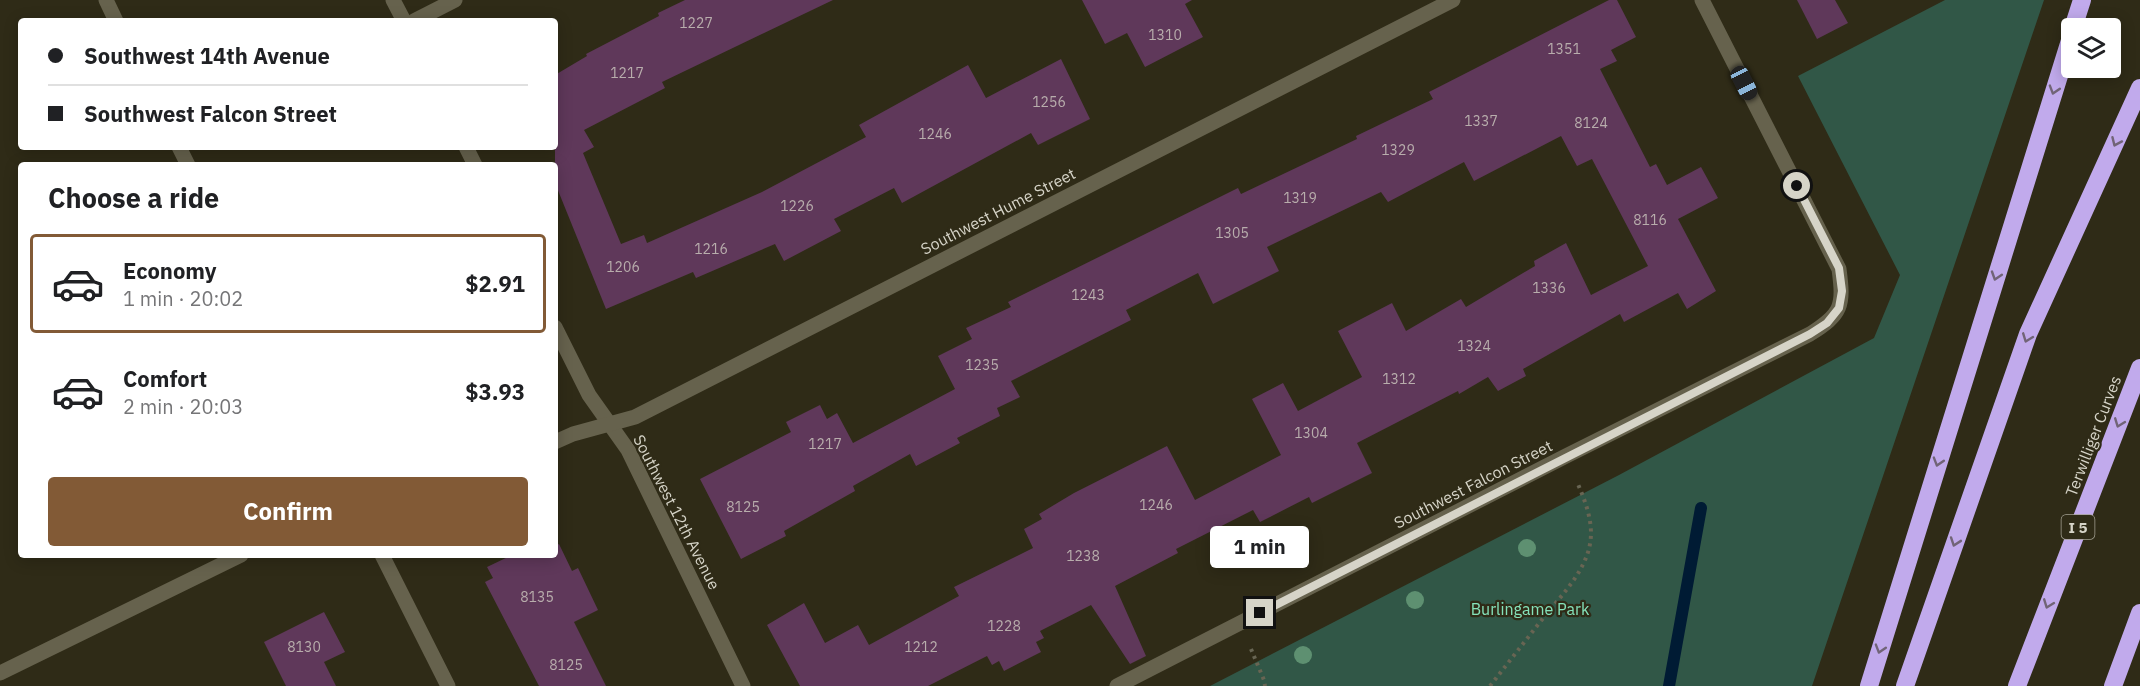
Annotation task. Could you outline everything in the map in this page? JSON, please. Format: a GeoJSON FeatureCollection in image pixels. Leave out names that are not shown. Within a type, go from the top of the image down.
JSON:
{"type":"FeatureCollection","features":[{"type":"Feature","properties":{"kind":"highway"},"geometry":{"type":"LineString","coordinates":[[2076,18],[2082,0]]}},
{"type":"Feature","properties":{"kind":"highway"},"geometry":{"type":"LineString","coordinates":[[1869,686],[2061,69]]}},
{"type":"Feature","properties":{"kind":"highway"},"geometry":{"type":"LineString","coordinates":[[1905,686],[2028,334],[2140,88]]}},
{"type":"Feature","properties":{"kind":"highway","name":"Terwilliger Curves"},"geometry":{"type":"LineString","coordinates":[[2017,686],[2140,368]]}},
{"type":"Feature","properties":{"kind":"highway"},"geometry":{"type":"LineString","coordinates":[[2113,686],[2140,613]]}},
{"type":"Feature","properties":{"kind":"street"},"geometry":{"type":"LineString","coordinates":[[106,0],[115,18]]}},
{"type":"Feature","properties":{"kind":"street"},"geometry":{"type":"LineString","coordinates":[[393,0],[402,18]]}},
{"type":"Feature","properties":{"kind":"street"},"geometry":{"type":"LineString","coordinates":[[420,18],[455,0]]}},
{"type":"Feature","properties":{"kind":"street","name":"Southwest Hume Street"},"geometry":{"type":"LineString","coordinates":[[558,441],[573,434],[635,417],[1453,0]]}},
{"type":"Feature","properties":{"kind":"street","name":"Southwest Falcon Street"},"geometry":{"type":"LineString","coordinates":[[1117,686],[1810,334],[1827,323],[1839,308],[1842,291],[1839,268],[1702,0]]}},
{"type":"Feature","properties":{"kind":"street","name":"Southwest 12th Avenue"},"geometry":{"type":"LineString","coordinates":[[558,333],[589,395],[628,450],[743,686]]}},
{"type":"Feature","properties":{"kind":"street"},"geometry":{"type":"LineString","coordinates":[[0,673],[235,558]]}},
{"type":"Feature","properties":{"kind":"street"},"geometry":{"type":"LineString","coordinates":[[384,558],[448,686]]}},
{"type":"Feature","properties":{"kind":"path"},"geometry":{"type":"LineString","coordinates":[[1490,686],[1584,564],[1590,543],[1590,524],[1585,500],[1566,456]]}},
{"type":"Feature","properties":{"kind":"path"},"geometry":{"type":"LineString","coordinates":[[1240,623],[1265,686]]}},
{"type":"Feature","properties":{"kind":"green space","name":"Burlingame Park"},"geometry":{"type":"Polygon","coordinates":[[[1945,0],[2044,0],[1812,686],[1210,686],[1619,475],[1874,338],[1900,275],[1798,76],[1945,0]]]}},
{"type":"Feature","properties":{"kind":"building"},"geometry":{"type":"Polygon","coordinates":[[[685,0],[833,0],[662,82],[665,88],[584,130],[594,147],[583,153],[621,244],[644,235],[647,243],[762,192],[866,137],[859,125],[968,65],[986,98],[1061,59],[1090,119],[1038,145],[1031,133],[902,203],[894,188],[834,219],[841,231],[784,261],[775,244],[696,278],[693,272],[606,309],[558,190],[558,162],[555,162],[555,150],[558,150],[558,73],[587,56],[586,54],[659,16],[658,13],[685,0]]]}},
{"type":"Feature","properties":{"kind":"building"},"geometry":{"type":"Polygon","coordinates":[[[1082,0],[1192,0],[1185,4],[1203,37],[1145,67],[1127,33],[1105,44],[1082,0]]]}},
{"type":"Feature","properties":{"kind":"building"},"geometry":{"type":"Polygon","coordinates":[[[1609,0],[1617,0],[1636,37],[1611,50],[1617,61],[1600,69],[1650,167],[1656,164],[1667,185],[1701,167],[1718,198],[1678,219],[1716,291],[1687,309],[1678,293],[1624,322],[1620,314],[1523,369],[1526,376],[1498,391],[1488,377],[1459,394],[1458,391],[1357,443],[1372,473],[1312,503],[1309,497],[1260,522],[1253,510],[1176,549],[1178,553],[1115,586],[1146,656],[1130,664],[1091,605],[1040,631],[1044,638],[1036,642],[1041,652],[1004,671],[999,661],[992,665],[987,656],[928,686],[800,686],[767,625],[804,603],[825,643],[858,625],[869,645],[959,596],[954,587],[1033,548],[1024,529],[1042,519],[1039,514],[1074,493],[1167,446],[1195,500],[1281,455],[1252,399],[1283,383],[1298,411],[1362,377],[1338,331],[1392,303],[1406,331],[1461,299],[1466,307],[1535,266],[1534,261],[1566,243],[1591,295],[1648,266],[1592,159],[1577,166],[1561,136],[1474,181],[1464,162],[1388,202],[1381,192],[1267,247],[1279,271],[1213,304],[1198,273],[1126,310],[1131,320],[1011,381],[1020,397],[997,408],[1000,416],[957,438],[960,443],[916,466],[910,454],[853,486],[855,491],[784,531],[786,536],[741,559],[700,479],[791,432],[786,422],[820,405],[827,419],[837,413],[853,443],[955,389],[938,356],[972,339],[966,328],[1011,307],[1008,302],[1238,188],[1241,194],[1357,139],[1356,136],[1433,99],[1429,92],[1609,0]]]}},
{"type":"Feature","properties":{"kind":"building"},"geometry":{"type":"Polygon","coordinates":[[[1797,0],[1835,0],[1848,23],[1817,39],[1797,0]]]}},
{"type":"Feature","properties":{"kind":"building"},"geometry":{"type":"Polygon","coordinates":[[[558,544],[572,571],[578,568],[598,610],[574,622],[606,686],[539,686],[485,582],[493,578],[487,567],[506,558],[558,558],[558,544]]]}},
{"type":"Feature","properties":{"kind":"building"},"geometry":{"type":"Polygon","coordinates":[[[324,612],[345,652],[324,662],[336,686],[286,686],[264,642],[324,612]]]}},
{"type":"Feature","properties":{"kind":"waterway"},"geometry":{"type":"LineString","coordinates":[[1669,686],[1701,508]]}},
{"type":"Feature","properties":{"kind":"route"},"geometry":{"type":"LineString","coordinates":[[1260,613],[1810,334],[1827,323],[1839,308],[1842,291],[1839,268],[1797,186]]}}]}
